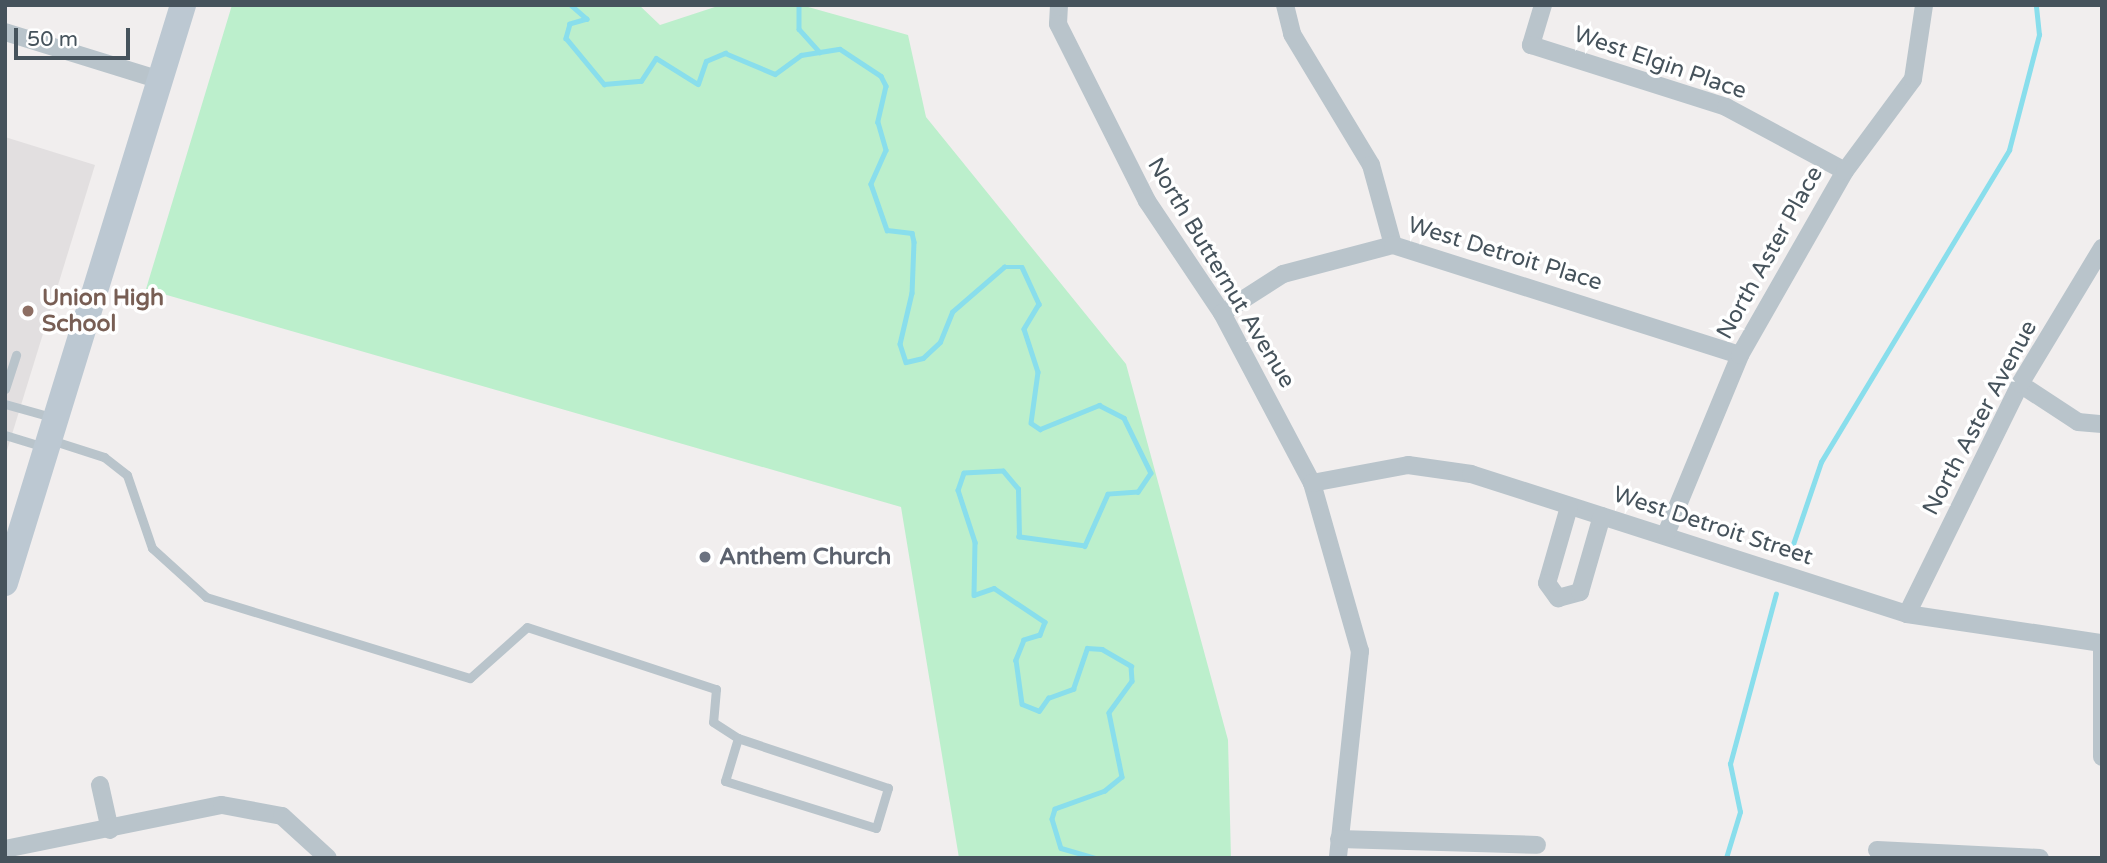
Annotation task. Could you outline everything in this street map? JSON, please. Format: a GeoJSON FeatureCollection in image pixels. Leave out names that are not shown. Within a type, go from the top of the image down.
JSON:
{"type":"FeatureCollection","features":[{"type":"Feature","properties":{"kind":"main road"},"geometry":{"type":"LineString","coordinates":[[5,583],[183,5]]}},
{"type":"Feature","properties":{"kind":"street","name":"North Butternut Avenue"},"geometry":{"type":"LineString","coordinates":[[1059,5],[1058,24],[1147,201],[1222,313],[1312,483],[1360,650],[1338,858]]}},
{"type":"Feature","properties":{"kind":"street"},"geometry":{"type":"LineString","coordinates":[[1285,5],[1292,34],[1371,165],[1393,245]]}},
{"type":"Feature","properties":{"kind":"street","name":"West Elgin Place"},"geometry":{"type":"LineString","coordinates":[[1543,5],[1531,45],[1726,107],[1845,170]]}},
{"type":"Feature","properties":{"kind":"street","name":"North Aster Place"},"geometry":{"type":"LineString","coordinates":[[1666,534],[1740,355],[1845,170],[1913,79],[1924,5]]}},
{"type":"Feature","properties":{"kind":"street"},"geometry":{"type":"LineString","coordinates":[[5,32],[160,80]]}},
{"type":"Feature","properties":{"kind":"street","name":"West Detroit Place"},"geometry":{"type":"LineString","coordinates":[[1222,313],[1283,274],[1393,245],[1740,355]]}},
{"type":"Feature","properties":{"kind":"street","name":"North Aster Avenue"},"geometry":{"type":"LineString","coordinates":[[1907,614],[2020,384],[2102,248]]}},
{"type":"Feature","properties":{"kind":"street"},"geometry":{"type":"LineString","coordinates":[[2020,384],[2078,422],[2102,424]]}},
{"type":"Feature","properties":{"kind":"street","name":"West Detroit Street"},"geometry":{"type":"LineString","coordinates":[[1312,483],[1408,465],[1471,474],[1569,507],[1666,534],[1907,614],[2102,643]]}},
{"type":"Feature","properties":{"kind":"street"},"geometry":{"type":"LineString","coordinates":[[1569,507],[1547,583],[1558,598],[1580,592],[1602,516]]}},
{"type":"Feature","properties":{"kind":"street"},"geometry":{"type":"LineString","coordinates":[[2102,643],[2102,757]]}},
{"type":"Feature","properties":{"kind":"street"},"geometry":{"type":"LineString","coordinates":[[100,785],[110,830]]}},
{"type":"Feature","properties":{"kind":"street"},"geometry":{"type":"LineString","coordinates":[[5,849],[110,830],[204,808],[244,807],[282,816],[328,858]]}},
{"type":"Feature","properties":{"kind":"street"},"geometry":{"type":"LineString","coordinates":[[1339,839],[1537,845]]}},
{"type":"Feature","properties":{"kind":"street"},"geometry":{"type":"LineString","coordinates":[[1877,850],[2040,858]]}},
{"type":"Feature","properties":{"kind":"lane"},"geometry":{"type":"LineString","coordinates":[[5,389],[16,355]]}},
{"type":"Feature","properties":{"kind":"lane"},"geometry":{"type":"LineString","coordinates":[[5,404],[51,436],[104,457],[127,475],[152,548],[206,597],[470,678],[527,627],[716,689],[713,722],[738,738],[888,788],[876,828],[725,781],[738,738]]}},
{"type":"Feature","properties":{"kind":"lane"},"geometry":{"type":"LineString","coordinates":[[5,435],[51,436]]}},
{"type":"Feature","properties":{"kind":"shaded area","name":"Union High School"},"geometry":{"type":"Polygon","coordinates":[[[5,137],[95,165],[5,457],[5,137]]]}},
{"type":"Feature","properties":{"kind":"green space"},"geometry":{"type":"Polygon","coordinates":[[[232,5],[639,5],[660,25],[721,5],[801,5],[908,35],[926,117],[1126,364],[1228,740],[1231,858],[959,858],[901,507],[146,289],[232,5]]]}},
{"type":"Feature","properties":{"kind":"waterway"},"geometry":{"type":"LineString","coordinates":[[571,5],[587,19],[570,24],[566,38],[604,84],[641,81],[656,58],[698,84],[706,61],[725,53],[775,74],[801,55],[840,49],[881,76],[886,86],[878,122],[886,150],[871,184],[887,230],[912,233],[914,242],[912,293],[900,344],[906,362],[923,358],[940,342],[952,312],[1004,267],[1022,267],[1039,304],[1024,329],[1038,372],[1031,423],[1040,429],[1099,405],[1124,418],[1151,473],[1138,492],[1108,494],[1085,546],[1019,537],[1018,489],[1003,471],[964,473],[958,490],[975,542],[974,595],[994,588],[1045,622],[1040,635],[1024,640],[1016,660],[1022,704],[1039,711],[1048,698],[1073,689],[1087,648],[1102,649],[1131,666],[1132,681],[1109,713],[1122,777],[1105,791],[1055,809],[1052,819],[1061,848],[1096,858]]}},
{"type":"Feature","properties":{"kind":"waterway"},"geometry":{"type":"LineString","coordinates":[[799,5],[799,29],[820,52]]}},
{"type":"Feature","properties":{"kind":"waterway"},"geometry":{"type":"LineString","coordinates":[[1789,556],[1821,462],[2009,150],[2039,35],[2036,5]]}},
{"type":"Feature","properties":{"kind":"waterway"},"geometry":{"type":"LineString","coordinates":[[1726,858],[1740,812],[1730,764],[1776,594]]}},
{"type":"Feature","properties":{"kind":"place","name":"Union High School"},"geometry":{"type":"Point","coordinates":[28,311]}},
{"type":"Feature","properties":{"kind":"place","name":"Anthem Church"},"geometry":{"type":"Point","coordinates":[705,557]}}]}
